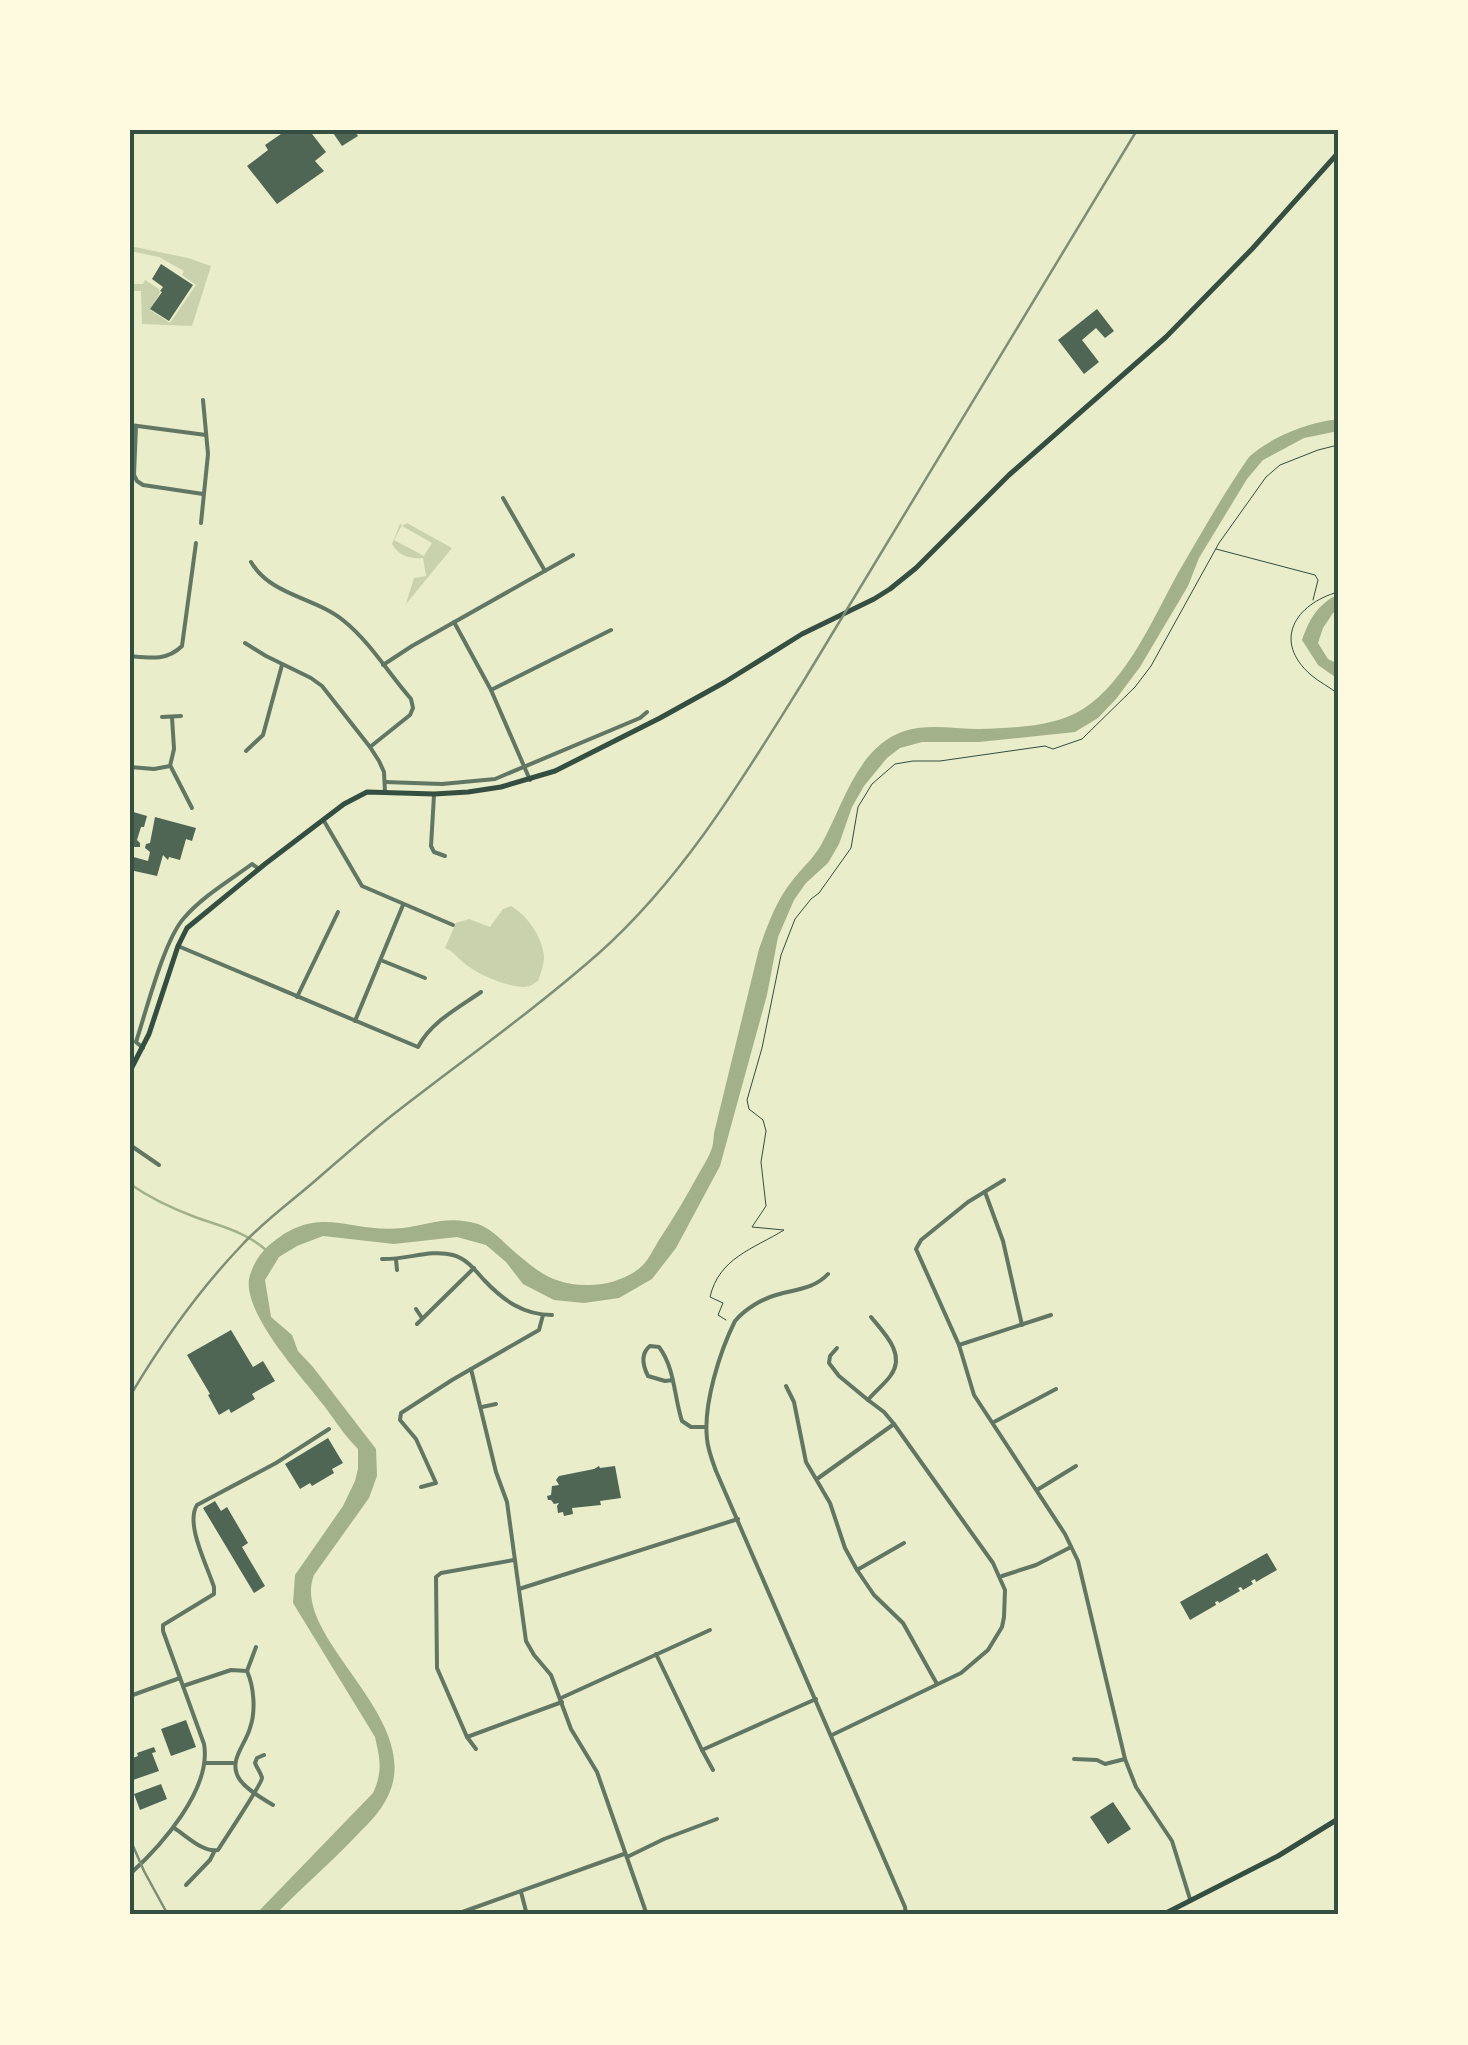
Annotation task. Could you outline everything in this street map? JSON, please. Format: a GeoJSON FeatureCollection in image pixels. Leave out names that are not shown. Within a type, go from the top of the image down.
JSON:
{"type":"FeatureCollection","features":[{"type":"Feature","properties":{"kind":"main road"},"geometry":{"type":"LineString","coordinates":[[130,1071],[143,1048],[187,928],[323,820],[362,794],[468,792],[554,772],[725,682],[802,634],[874,599],[902,580],[1009,475],[1166,337],[1338,153]]}},
{"type":"Feature","properties":{"kind":"main road"},"geometry":{"type":"LineString","coordinates":[[1162,1915],[1278,1856],[1338,1819]]}},
{"type":"Feature","properties":{"kind":"street"},"geometry":{"type":"LineString","coordinates":[[201,523],[208,454],[203,400]]}},
{"type":"Feature","properties":{"kind":"street"},"geometry":{"type":"LineString","coordinates":[[203,494],[137,481],[133,426],[206,435]]}},
{"type":"Feature","properties":{"kind":"street"},"geometry":{"type":"LineString","coordinates":[[504,498],[545,570]]}},
{"type":"Feature","properties":{"kind":"street"},"geometry":{"type":"LineString","coordinates":[[130,656],[157,658],[182,646],[196,544]]}},
{"type":"Feature","properties":{"kind":"street"},"geometry":{"type":"LineString","coordinates":[[383,665],[573,556]]}},
{"type":"Feature","properties":{"kind":"street"},"geometry":{"type":"LineString","coordinates":[[251,562],[266,580],[345,621],[411,699],[413,708],[407,718],[370,746]]}},
{"type":"Feature","properties":{"kind":"street"},"geometry":{"type":"LineString","coordinates":[[454,622],[491,690],[530,780]]}},
{"type":"Feature","properties":{"kind":"street"},"geometry":{"type":"LineString","coordinates":[[491,690],[610,630]]}},
{"type":"Feature","properties":{"kind":"street"},"geometry":{"type":"LineString","coordinates":[[246,644],[322,686],[382,766],[385,792]]}},
{"type":"Feature","properties":{"kind":"street"},"geometry":{"type":"LineString","coordinates":[[246,751],[263,734],[282,665]]}},
{"type":"Feature","properties":{"kind":"street"},"geometry":{"type":"LineString","coordinates":[[385,782],[432,784],[495,779],[648,712]]}},
{"type":"Feature","properties":{"kind":"street"},"geometry":{"type":"LineString","coordinates":[[172,716],[174,749],[170,766],[192,808]]}},
{"type":"Feature","properties":{"kind":"street"},"geometry":{"type":"LineString","coordinates":[[162,717],[181,716]]}},
{"type":"Feature","properties":{"kind":"street"},"geometry":{"type":"LineString","coordinates":[[130,768],[170,766]]}},
{"type":"Feature","properties":{"kind":"street"},"geometry":{"type":"LineString","coordinates":[[434,794],[431,846],[434,852],[445,856]]}},
{"type":"Feature","properties":{"kind":"street"},"geometry":{"type":"LineString","coordinates":[[176,804],[186,798]]}},
{"type":"Feature","properties":{"kind":"street"},"geometry":{"type":"LineString","coordinates":[[323,820],[362,886],[453,925]]}},
{"type":"Feature","properties":{"kind":"street"},"geometry":{"type":"LineString","coordinates":[[143,1048],[136,1042],[170,941],[181,921],[252,864],[259,869]]}},
{"type":"Feature","properties":{"kind":"street"},"geometry":{"type":"LineString","coordinates":[[355,1022],[403,905]]}},
{"type":"Feature","properties":{"kind":"street"},"geometry":{"type":"LineString","coordinates":[[296,997],[338,912]]}},
{"type":"Feature","properties":{"kind":"street"},"geometry":{"type":"LineString","coordinates":[[181,921],[187,928]]}},
{"type":"Feature","properties":{"kind":"street"},"geometry":{"type":"LineString","coordinates":[[178,946],[418,1047],[428,1030],[481,992]]}},
{"type":"Feature","properties":{"kind":"street"},"geometry":{"type":"LineString","coordinates":[[382,960],[425,978]]}},
{"type":"Feature","properties":{"kind":"street"},"geometry":{"type":"LineString","coordinates":[[130,1145],[160,1164]]}},
{"type":"Feature","properties":{"kind":"street"},"geometry":{"type":"LineString","coordinates":[[1004,1180],[921,1240],[916,1249],[958,1345],[974,1395],[1078,1561],[1125,1758],[1136,1786],[1172,1841],[1191,1901]]}},
{"type":"Feature","properties":{"kind":"street"},"geometry":{"type":"LineString","coordinates":[[984,1192],[1002,1241],[1022,1325]]}},
{"type":"Feature","properties":{"kind":"street"},"geometry":{"type":"LineString","coordinates":[[382,1259],[432,1253],[455,1256],[519,1308],[552,1315]]}},
{"type":"Feature","properties":{"kind":"street"},"geometry":{"type":"LineString","coordinates":[[396,1260],[397,1270]]}},
{"type":"Feature","properties":{"kind":"street"},"geometry":{"type":"LineString","coordinates":[[416,1324],[474,1268]]}},
{"type":"Feature","properties":{"kind":"street"},"geometry":{"type":"LineString","coordinates":[[828,1274],[819,1284],[764,1300],[733,1324],[708,1406],[709,1452],[906,1915]]}},
{"type":"Feature","properties":{"kind":"street"},"geometry":{"type":"LineString","coordinates":[[416,1308],[422,1318]]}},
{"type":"Feature","properties":{"kind":"street"},"geometry":{"type":"LineString","coordinates":[[958,1345],[1052,1314]]}},
{"type":"Feature","properties":{"kind":"street"},"geometry":{"type":"LineString","coordinates":[[421,1486],[436,1484],[434,1474],[400,1415],[471,1368],[539,1330],[543,1315]]}},
{"type":"Feature","properties":{"kind":"street"},"geometry":{"type":"LineString","coordinates":[[868,1400],[892,1374],[895,1365],[894,1346],[872,1317]]}},
{"type":"Feature","properties":{"kind":"street"},"geometry":{"type":"LineString","coordinates":[[673,1380],[648,1376],[643,1362],[646,1349],[654,1346],[662,1351],[673,1380],[682,1421],[691,1427],[706,1427]]}},
{"type":"Feature","properties":{"kind":"street"},"geometry":{"type":"LineString","coordinates":[[832,1734],[960,1673],[978,1660],[996,1638],[1006,1604],[1000,1576],[958,1510],[884,1412],[839,1376],[829,1363],[837,1348]]}},
{"type":"Feature","properties":{"kind":"street"},"geometry":{"type":"LineString","coordinates":[[471,1368],[507,1502],[526,1641],[551,1674],[572,1729],[597,1772],[648,1915]]}},
{"type":"Feature","properties":{"kind":"street"},"geometry":{"type":"LineString","coordinates":[[786,1386],[794,1402],[804,1455],[836,1515],[856,1570],[909,1632],[936,1684]]}},
{"type":"Feature","properties":{"kind":"street"},"geometry":{"type":"LineString","coordinates":[[993,1422],[1056,1389]]}},
{"type":"Feature","properties":{"kind":"street"},"geometry":{"type":"LineString","coordinates":[[482,1407],[496,1404]]}},
{"type":"Feature","properties":{"kind":"street"},"geometry":{"type":"LineString","coordinates":[[817,1479],[894,1424]]}},
{"type":"Feature","properties":{"kind":"street"},"geometry":{"type":"LineString","coordinates":[[130,1874],[173,1827],[195,1790],[205,1762],[204,1744],[163,1632],[163,1625],[211,1596],[214,1590],[194,1526],[193,1510],[329,1429]]}},
{"type":"Feature","properties":{"kind":"street"},"geometry":{"type":"LineString","coordinates":[[1037,1490],[1076,1466]]}},
{"type":"Feature","properties":{"kind":"street"},"geometry":{"type":"LineString","coordinates":[[518,1589],[738,1518]]}},
{"type":"Feature","properties":{"kind":"street"},"geometry":{"type":"LineString","coordinates":[[856,1570],[904,1543]]}},
{"type":"Feature","properties":{"kind":"street"},"geometry":{"type":"LineString","coordinates":[[1000,1576],[1036,1565],[1071,1547]]}},
{"type":"Feature","properties":{"kind":"street"},"geometry":{"type":"LineString","coordinates":[[476,1749],[467,1738],[437,1668],[435,1580],[441,1573],[515,1560]]}},
{"type":"Feature","properties":{"kind":"street"},"geometry":{"type":"LineString","coordinates":[[467,1738],[562,1700],[710,1630]]}},
{"type":"Feature","properties":{"kind":"street"},"geometry":{"type":"LineString","coordinates":[[256,1648],[247,1672],[252,1721],[234,1763],[246,1788],[273,1805]]}},
{"type":"Feature","properties":{"kind":"street"},"geometry":{"type":"LineString","coordinates":[[656,1654],[713,1770]]}},
{"type":"Feature","properties":{"kind":"street"},"geometry":{"type":"LineString","coordinates":[[183,1686],[232,1670],[247,1672]]}},
{"type":"Feature","properties":{"kind":"street"},"geometry":{"type":"LineString","coordinates":[[130,1696],[180,1678]]}},
{"type":"Feature","properties":{"kind":"street"},"geometry":{"type":"LineString","coordinates":[[702,1750],[816,1699]]}},
{"type":"Feature","properties":{"kind":"street"},"geometry":{"type":"LineString","coordinates":[[186,1885],[218,1850],[261,1785],[255,1763],[264,1755]]}},
{"type":"Feature","properties":{"kind":"street"},"geometry":{"type":"LineString","coordinates":[[1074,1759],[1105,1764],[1125,1758]]}},
{"type":"Feature","properties":{"kind":"street"},"geometry":{"type":"LineString","coordinates":[[205,1762],[234,1763]]}},
{"type":"Feature","properties":{"kind":"street"},"geometry":{"type":"LineString","coordinates":[[454,1915],[717,1819]]}},
{"type":"Feature","properties":{"kind":"street"},"geometry":{"type":"LineString","coordinates":[[173,1827],[214,1852]]}},
{"type":"Feature","properties":{"kind":"street"},"geometry":{"type":"LineString","coordinates":[[521,1892],[528,1915]]}},
{"type":"Feature","properties":{"kind":"path"},"geometry":{"type":"LineString","coordinates":[[733,1324],[718,1315],[723,1303],[710,1297],[716,1278],[737,1256],[784,1230],[752,1227],[766,1206],[761,1162],[766,1131],[747,1100],[775,978],[796,920],[851,848],[858,808],[872,784],[895,764],[940,762],[1045,746],[1053,749],[1082,738],[1151,666],[1216,549],[1271,472],[1318,450],[1338,446]]}},
{"type":"Feature","properties":{"kind":"path"},"geometry":{"type":"LineString","coordinates":[[1216,549],[1315,575],[1318,580],[1312,603],[1294,624],[1290,646],[1311,676],[1338,694]]}},
{"type":"Feature","properties":{"kind":"path"},"geometry":{"type":"LineString","coordinates":[[1312,603],[1338,592]]}},
{"type":"Feature","properties":{"kind":"shaded area"},"geometry":{"type":"Polygon","coordinates":[[[130,246],[211,266],[192,326],[142,324],[141,291],[130,291],[130,284],[143,284],[145,280],[159,289],[150,310],[170,323],[196,285],[182,275],[184,271],[159,257],[130,251],[130,246]]]}},
{"type":"Feature","properties":{"kind":"shaded area"},"geometry":{"type":"Polygon","coordinates":[[[1338,420],[1338,431],[1304,438],[1263,460],[1247,479],[1140,667],[1098,718],[1075,732],[979,742],[922,742],[900,748],[864,786],[839,844],[828,863],[794,900],[778,937],[767,995],[720,1166],[676,1248],[652,1279],[619,1298],[584,1303],[554,1300],[523,1284],[486,1245],[457,1237],[394,1244],[323,1236],[279,1257],[265,1280],[271,1317],[292,1335],[298,1351],[376,1449],[377,1476],[369,1498],[314,1575],[312,1599],[321,1625],[375,1709],[389,1739],[395,1768],[387,1798],[366,1826],[275,1915],[255,1915],[373,1793],[380,1765],[375,1737],[293,1603],[295,1575],[343,1506],[355,1481],[358,1449],[277,1346],[256,1311],[249,1279],[261,1254],[290,1230],[306,1224],[322,1222],[384,1229],[458,1220],[486,1228],[530,1264],[561,1282],[602,1284],[639,1269],[711,1151],[759,949],[773,913],[786,889],[821,845],[868,757],[898,734],[918,728],[1019,727],[1060,720],[1083,709],[1126,666],[1249,457],[1288,433],[1338,420]]]}},
{"type":"Feature","properties":{"kind":"shaded area"},"geometry":{"type":"Polygon","coordinates":[[[407,523],[452,548],[406,604],[414,578],[426,576],[423,558],[405,556],[392,544],[400,524],[394,540],[424,556],[432,543],[402,526],[407,523]]]}},
{"type":"Feature","properties":{"kind":"shaded area"},"geometry":{"type":"Polygon","coordinates":[[[1333,597],[1338,597],[1338,611],[1323,628],[1318,643],[1328,659],[1338,664],[1338,679],[1318,665],[1302,640],[1313,616],[1333,597]]]}},
{"type":"Feature","properties":{"kind":"shaded area"},"geometry":{"type":"Polygon","coordinates":[[[511,906],[528,921],[543,949],[538,981],[526,987],[484,975],[445,948],[456,923],[469,919],[490,927],[503,909],[511,906]]]}},
{"type":"Feature","properties":{"kind":"building"},"geometry":{"type":"Polygon","coordinates":[[[278,130],[309,130],[326,152],[315,161],[324,171],[277,204],[247,166],[268,150],[265,145],[281,134],[278,130]]]}},
{"type":"Feature","properties":{"kind":"building"},"geometry":{"type":"Polygon","coordinates":[[[331,130],[354,130],[358,136],[342,146],[331,130]]]}},
{"type":"Feature","properties":{"kind":"building"},"geometry":{"type":"Polygon","coordinates":[[[161,264],[193,285],[169,321],[150,309],[162,292],[163,287],[152,279],[161,264]]]}},
{"type":"Feature","properties":{"kind":"building"},"geometry":{"type":"Polygon","coordinates":[[[1097,309],[1114,331],[1105,338],[1096,328],[1082,340],[1099,362],[1084,374],[1058,340],[1097,309]]]}},
{"type":"Feature","properties":{"kind":"building"},"geometry":{"type":"Polygon","coordinates":[[[130,811],[147,816],[137,840],[140,847],[134,847],[131,856],[130,811]]]}},
{"type":"Feature","properties":{"kind":"building"},"geometry":{"type":"Polygon","coordinates":[[[155,817],[196,828],[192,841],[186,839],[180,860],[168,860],[163,855],[157,876],[130,870],[130,856],[148,861],[150,852],[145,848],[150,843],[155,817]]]}},
{"type":"Feature","properties":{"kind":"building"},"geometry":{"type":"Polygon","coordinates":[[[231,1330],[253,1367],[263,1361],[275,1381],[252,1394],[255,1399],[231,1413],[229,1409],[219,1415],[187,1355],[231,1330]]]}},
{"type":"Feature","properties":{"kind":"building"},"geometry":{"type":"Polygon","coordinates":[[[328,1438],[343,1463],[332,1469],[334,1473],[300,1489],[285,1464],[328,1438]]]}},
{"type":"Feature","properties":{"kind":"building"},"geometry":{"type":"Polygon","coordinates":[[[615,1466],[621,1498],[572,1508],[573,1514],[558,1513],[559,1503],[554,1504],[547,1496],[551,1495],[552,1486],[559,1485],[559,1476],[615,1466]]]}},
{"type":"Feature","properties":{"kind":"building"},"geometry":{"type":"Polygon","coordinates":[[[215,1501],[221,1511],[227,1507],[248,1543],[242,1547],[265,1586],[254,1593],[203,1508],[215,1501]]]}},
{"type":"Feature","properties":{"kind":"building"},"geometry":{"type":"Polygon","coordinates":[[[1267,1553],[1277,1570],[1251,1581],[1253,1584],[1243,1590],[1238,1588],[1240,1591],[1215,1602],[1216,1605],[1190,1620],[1180,1602],[1267,1553]]]}},
{"type":"Feature","properties":{"kind":"building"},"geometry":{"type":"Polygon","coordinates":[[[186,1720],[196,1747],[171,1756],[161,1729],[186,1720]]]}},
{"type":"Feature","properties":{"kind":"building"},"geometry":{"type":"Polygon","coordinates":[[[154,1747],[156,1752],[152,1753],[159,1771],[130,1781],[130,1759],[154,1747]]]}},
{"type":"Feature","properties":{"kind":"building"},"geometry":{"type":"Polygon","coordinates":[[[161,1784],[167,1799],[140,1810],[134,1794],[161,1784]]]}},
{"type":"Feature","properties":{"kind":"building"},"geometry":{"type":"Polygon","coordinates":[[[1113,1802],[1131,1829],[1108,1844],[1090,1817],[1113,1802]]]}},
{"type":"Feature","properties":{"kind":"waterway"},"geometry":{"type":"LineString","coordinates":[[130,1184],[169,1206],[242,1234],[267,1251]]}},
{"type":"Feature","properties":{"kind":"railway"},"geometry":{"type":"LineString","coordinates":[[130,1396],[182,1317],[251,1236],[385,1121],[599,953],[685,859],[803,682],[1137,130]]}},
{"type":"Feature","properties":{"kind":"railway"},"geometry":{"type":"LineString","coordinates":[[130,1839],[168,1915]]}}]}
